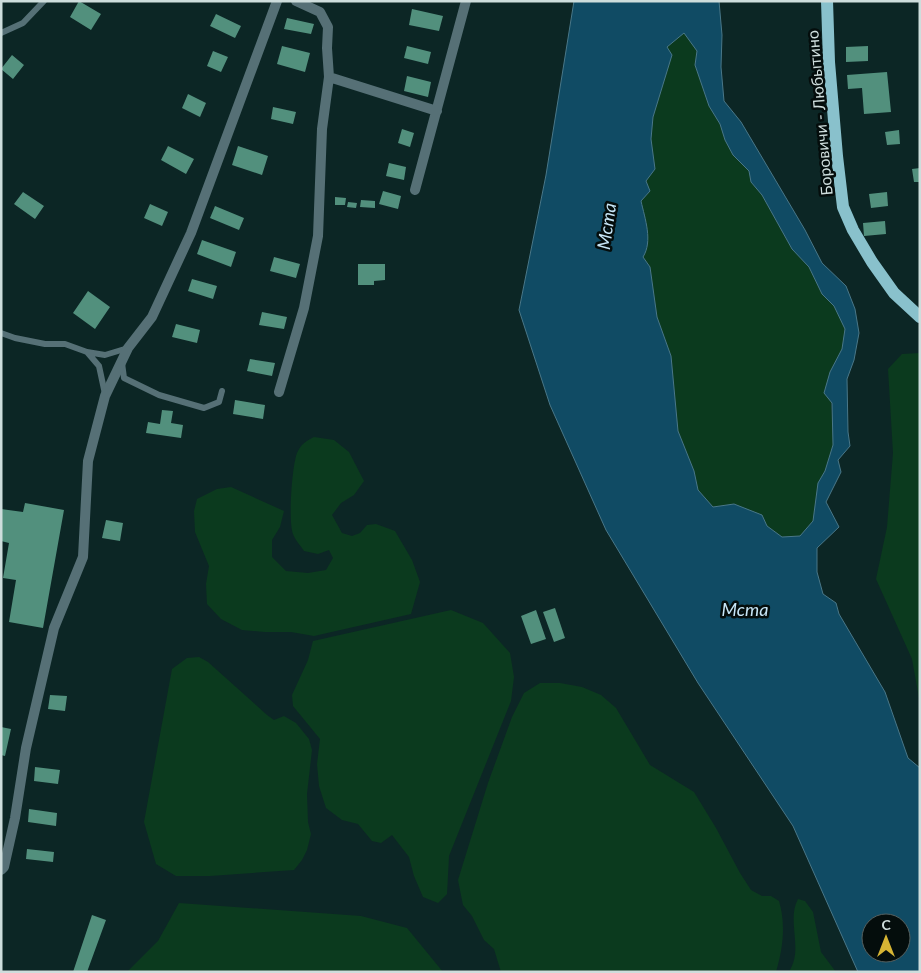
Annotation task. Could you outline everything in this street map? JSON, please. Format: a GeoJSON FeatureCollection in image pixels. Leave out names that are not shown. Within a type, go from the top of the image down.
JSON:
{"type":"FeatureCollection","features":[{"type":"Feature","properties":{"kind":"main road","name":"Боровичи - Любытино"},"geometry":{"type":"LineString","coordinates":[[827,1],[829,62],[843,208],[853,230],[872,262],[894,293],[920,317]]}},
{"type":"Feature","properties":{"kind":"street"},"geometry":{"type":"LineString","coordinates":[[1,870],[4,867],[26,748],[54,628],[83,557],[88,461],[105,396],[128,348],[152,317],[191,233],[276,1]]}},
{"type":"Feature","properties":{"kind":"street"},"geometry":{"type":"LineString","coordinates":[[279,392],[304,308],[318,236],[322,129],[329,77],[328,27],[320,12],[296,1]]}},
{"type":"Feature","properties":{"kind":"street"},"geometry":{"type":"LineString","coordinates":[[415,190],[466,1]]}},
{"type":"Feature","properties":{"kind":"street"},"geometry":{"type":"LineString","coordinates":[[329,77],[437,111]]}},
{"type":"Feature","properties":{"kind":"lane"},"geometry":{"type":"LineString","coordinates":[[1,33],[23,23],[44,1]]}},
{"type":"Feature","properties":{"kind":"lane"},"geometry":{"type":"LineString","coordinates":[[1,332],[22,340],[45,344],[65,344],[87,352],[105,355],[128,348]]}},
{"type":"Feature","properties":{"kind":"lane"},"geometry":{"type":"LineString","coordinates":[[87,352],[99,366],[105,396]]}},
{"type":"Feature","properties":{"kind":"lane"},"geometry":{"type":"LineString","coordinates":[[122,359],[124,378],[159,395],[204,408],[220,402],[222,391]]}},
{"type":"Feature","properties":{"kind":"green space"},"geometry":{"type":"Polygon","coordinates":[[[684,32],[697,51],[695,65],[709,106],[720,124],[725,140],[733,155],[749,171],[751,182],[762,195],[792,249],[809,267],[822,294],[834,306],[845,329],[842,349],[830,372],[833,445],[825,471],[818,483],[813,521],[800,536],[782,537],[734,504],[713,507],[698,490],[694,471],[678,431],[671,356],[657,317],[650,267],[643,257],[641,201],[650,191],[646,181],[655,169],[651,139],[653,117],[660,93],[666,47],[684,32]]]}},
{"type":"Feature","properties":{"kind":"green space"},"geometry":{"type":"Polygon","coordinates":[[[920,353],[920,704],[912,659],[876,579],[887,527],[893,453],[888,369],[902,354],[920,353]]]}},
{"type":"Feature","properties":{"kind":"green space"},"geometry":{"type":"Polygon","coordinates":[[[314,437],[334,440],[349,452],[364,481],[354,495],[341,503],[332,515],[342,533],[352,536],[360,533],[367,525],[376,524],[395,531],[412,560],[420,582],[411,614],[314,636],[291,632],[242,630],[221,619],[207,604],[206,584],[209,566],[195,532],[194,511],[197,499],[217,489],[231,487],[284,511],[280,527],[272,540],[272,557],[286,571],[308,573],[326,570],[333,558],[329,550],[318,554],[304,551],[294,536],[291,518],[291,494],[295,460],[302,445],[314,437]]]}},
{"type":"Feature","properties":{"kind":"green space"},"geometry":{"type":"Polygon","coordinates":[[[451,610],[483,623],[510,653],[514,677],[511,701],[449,856],[447,894],[438,903],[423,897],[414,876],[409,857],[392,835],[381,843],[372,841],[358,824],[342,820],[326,808],[319,786],[317,764],[320,739],[293,706],[292,695],[308,660],[313,641],[451,610]]]}},
{"type":"Feature","properties":{"kind":"green space"},"geometry":{"type":"Polygon","coordinates":[[[199,657],[208,662],[267,715],[274,720],[284,716],[296,723],[309,739],[312,750],[307,794],[308,822],[311,834],[307,850],[294,870],[210,876],[176,876],[156,864],[144,822],[172,669],[187,658],[199,657]]]}},
{"type":"Feature","properties":{"kind":"green space"},"geometry":{"type":"Polygon","coordinates":[[[540,683],[560,683],[582,687],[601,695],[616,708],[650,765],[694,792],[751,890],[762,896],[771,896],[779,901],[783,937],[776,972],[501,972],[494,949],[484,940],[472,916],[463,905],[458,880],[488,783],[512,717],[524,693],[540,683]]]}},
{"type":"Feature","properties":{"kind":"green space"},"geometry":{"type":"Polygon","coordinates":[[[798,899],[805,901],[813,912],[821,952],[836,972],[789,972],[794,962],[794,913],[798,899]]]}},
{"type":"Feature","properties":{"kind":"green space"},"geometry":{"type":"Polygon","coordinates":[[[179,903],[361,916],[407,928],[443,972],[127,972],[158,941],[179,903]]]}},
{"type":"Feature","properties":{"kind":"water","name":"Мста"},"geometry":{"type":"Polygon","coordinates":[[[574,1],[719,1],[724,101],[741,122],[805,230],[822,263],[846,286],[855,309],[859,333],[854,360],[847,379],[850,446],[838,460],[841,472],[826,502],[839,527],[817,548],[817,572],[823,594],[836,603],[839,614],[885,692],[908,758],[920,768],[920,972],[858,972],[793,826],[698,683],[606,530],[550,405],[519,310],[546,175],[574,1]],[[684,33],[667,47],[672,55],[653,117],[651,139],[655,169],[646,181],[650,191],[641,201],[648,237],[643,257],[650,267],[657,317],[671,356],[678,431],[694,471],[698,490],[713,507],[734,504],[762,515],[767,526],[782,537],[800,536],[813,521],[818,483],[825,471],[833,445],[832,403],[824,393],[830,372],[842,349],[845,329],[834,306],[822,294],[809,267],[792,249],[762,195],[751,182],[749,171],[733,155],[725,140],[720,124],[709,106],[695,65],[697,51],[684,33]]]}},
{"type":"Feature","properties":{"kind":"building"},"geometry":{"type":"Polygon","coordinates":[[[79,1],[101,14],[91,30],[70,17],[79,1]]]}},
{"type":"Feature","properties":{"kind":"building"},"geometry":{"type":"Polygon","coordinates":[[[412,9],[443,16],[439,31],[409,25],[412,9]]]}},
{"type":"Feature","properties":{"kind":"building"},"geometry":{"type":"Polygon","coordinates":[[[216,14],[241,26],[235,38],[210,26],[216,14]]]}},
{"type":"Feature","properties":{"kind":"building"},"geometry":{"type":"Polygon","coordinates":[[[287,18],[314,24],[311,34],[284,29],[287,18]]]}},
{"type":"Feature","properties":{"kind":"building"},"geometry":{"type":"Polygon","coordinates":[[[282,46],[310,53],[305,72],[277,64],[282,46]]]}},
{"type":"Feature","properties":{"kind":"building"},"geometry":{"type":"Polygon","coordinates":[[[407,46],[431,52],[428,64],[404,58],[407,46]]]}},
{"type":"Feature","properties":{"kind":"building"},"geometry":{"type":"Polygon","coordinates":[[[868,46],[868,61],[846,62],[846,47],[868,46]]]}},
{"type":"Feature","properties":{"kind":"building"},"geometry":{"type":"Polygon","coordinates":[[[213,51],[228,57],[221,72],[207,66],[213,51]]]}},
{"type":"Feature","properties":{"kind":"building"},"geometry":{"type":"Polygon","coordinates":[[[12,55],[24,65],[13,79],[1,69],[12,55]]]}},
{"type":"Feature","properties":{"kind":"building"},"geometry":{"type":"Polygon","coordinates":[[[887,72],[891,112],[864,114],[862,88],[848,89],[847,75],[887,72]]]}},
{"type":"Feature","properties":{"kind":"building"},"geometry":{"type":"Polygon","coordinates":[[[407,76],[431,82],[428,97],[404,91],[407,76]]]}},
{"type":"Feature","properties":{"kind":"building"},"geometry":{"type":"Polygon","coordinates":[[[188,94],[206,103],[200,117],[182,108],[188,94]]]}},
{"type":"Feature","properties":{"kind":"building"},"geometry":{"type":"Polygon","coordinates":[[[273,107],[296,112],[293,124],[271,119],[273,107]]]}},
{"type":"Feature","properties":{"kind":"building"},"geometry":{"type":"Polygon","coordinates":[[[402,129],[414,133],[410,147],[398,143],[402,129]]]}},
{"type":"Feature","properties":{"kind":"building"},"geometry":{"type":"Polygon","coordinates":[[[899,130],[900,144],[887,145],[885,132],[899,130]]]}},
{"type":"Feature","properties":{"kind":"building"},"geometry":{"type":"Polygon","coordinates":[[[168,146],[194,159],[186,174],[161,160],[168,146]]]}},
{"type":"Feature","properties":{"kind":"building"},"geometry":{"type":"Polygon","coordinates":[[[238,146],[268,156],[262,175],[232,165],[238,146]]]}},
{"type":"Feature","properties":{"kind":"building"},"geometry":{"type":"Polygon","coordinates":[[[389,163],[406,167],[404,180],[386,176],[389,163]]]}},
{"type":"Feature","properties":{"kind":"building"},"geometry":{"type":"Polygon","coordinates":[[[920,168],[920,182],[914,182],[912,169],[920,168]]]}},
{"type":"Feature","properties":{"kind":"building"},"geometry":{"type":"Polygon","coordinates":[[[383,191],[401,196],[398,209],[379,204],[383,191]]]}},
{"type":"Feature","properties":{"kind":"building"},"geometry":{"type":"Polygon","coordinates":[[[23,192],[44,206],[35,219],[14,204],[23,192]]]}},
{"type":"Feature","properties":{"kind":"building"},"geometry":{"type":"Polygon","coordinates":[[[887,192],[888,206],[871,208],[869,194],[887,192]]]}},
{"type":"Feature","properties":{"kind":"building"},"geometry":{"type":"Polygon","coordinates":[[[335,197],[346,198],[345,205],[335,205],[335,197]]]}},
{"type":"Feature","properties":{"kind":"building"},"geometry":{"type":"Polygon","coordinates":[[[361,200],[375,201],[375,208],[360,207],[361,200]]]}},
{"type":"Feature","properties":{"kind":"building"},"geometry":{"type":"Polygon","coordinates":[[[348,202],[357,203],[356,208],[347,207],[348,202]]]}},
{"type":"Feature","properties":{"kind":"building"},"geometry":{"type":"Polygon","coordinates":[[[150,204],[168,212],[162,226],[144,218],[150,204]]]}},
{"type":"Feature","properties":{"kind":"building"},"geometry":{"type":"Polygon","coordinates":[[[215,206],[244,218],[239,230],[210,218],[215,206]]]}},
{"type":"Feature","properties":{"kind":"building"},"geometry":{"type":"Polygon","coordinates":[[[885,221],[886,234],[864,236],[863,223],[885,221]]]}},
{"type":"Feature","properties":{"kind":"building"},"geometry":{"type":"Polygon","coordinates":[[[202,240],[236,252],[231,267],[197,254],[202,240]]]}},
{"type":"Feature","properties":{"kind":"building"},"geometry":{"type":"Polygon","coordinates":[[[274,257],[300,264],[296,278],[270,271],[274,257]]]}},
{"type":"Feature","properties":{"kind":"building"},"geometry":{"type":"Polygon","coordinates":[[[358,264],[385,264],[385,280],[374,281],[374,285],[358,285],[358,264]]]}},
{"type":"Feature","properties":{"kind":"building"},"geometry":{"type":"Polygon","coordinates":[[[192,279],[217,286],[213,299],[188,291],[192,279]]]}},
{"type":"Feature","properties":{"kind":"building"},"geometry":{"type":"Polygon","coordinates":[[[88,291],[110,307],[95,329],[73,313],[88,291]]]}},
{"type":"Feature","properties":{"kind":"building"},"geometry":{"type":"Polygon","coordinates":[[[262,312],[287,317],[284,329],[259,325],[262,312]]]}},
{"type":"Feature","properties":{"kind":"building"},"geometry":{"type":"Polygon","coordinates":[[[176,324],[200,330],[197,343],[172,337],[176,324]]]}},
{"type":"Feature","properties":{"kind":"building"},"geometry":{"type":"Polygon","coordinates":[[[250,359],[275,363],[272,376],[247,371],[250,359]]]}},
{"type":"Feature","properties":{"kind":"building"},"geometry":{"type":"Polygon","coordinates":[[[235,400],[265,405],[263,419],[233,414],[235,400]]]}},
{"type":"Feature","properties":{"kind":"building"},"geometry":{"type":"Polygon","coordinates":[[[162,410],[173,411],[171,423],[183,425],[181,438],[146,433],[148,422],[160,424],[162,410]]]}},
{"type":"Feature","properties":{"kind":"building"},"geometry":{"type":"Polygon","coordinates":[[[25,503],[64,510],[43,628],[9,622],[16,580],[3,578],[9,543],[1,541],[1,509],[23,512],[25,503]]]}},
{"type":"Feature","properties":{"kind":"building"},"geometry":{"type":"Polygon","coordinates":[[[106,520],[123,523],[120,541],[102,538],[106,520]]]}},
{"type":"Feature","properties":{"kind":"building"},"geometry":{"type":"Polygon","coordinates":[[[555,608],[565,638],[554,642],[543,612],[555,608]]]}},
{"type":"Feature","properties":{"kind":"building"},"geometry":{"type":"Polygon","coordinates":[[[536,610],[546,639],[531,644],[521,616],[536,610]]]}},
{"type":"Feature","properties":{"kind":"building"},"geometry":{"type":"Polygon","coordinates":[[[50,695],[67,696],[65,711],[48,709],[50,695]]]}},
{"type":"Feature","properties":{"kind":"building"},"geometry":{"type":"Polygon","coordinates":[[[1,727],[11,729],[5,756],[1,755],[1,727]]]}},
{"type":"Feature","properties":{"kind":"building"},"geometry":{"type":"Polygon","coordinates":[[[35,767],[60,770],[58,784],[34,781],[35,767]]]}},
{"type":"Feature","properties":{"kind":"building"},"geometry":{"type":"Polygon","coordinates":[[[29,809],[57,813],[56,826],[28,822],[29,809]]]}},
{"type":"Feature","properties":{"kind":"building"},"geometry":{"type":"Polygon","coordinates":[[[27,849],[54,852],[53,862],[26,859],[27,849]]]}},
{"type":"Feature","properties":{"kind":"building"},"geometry":{"type":"Polygon","coordinates":[[[92,915],[106,920],[87,972],[73,972],[92,915]]]}}]}
